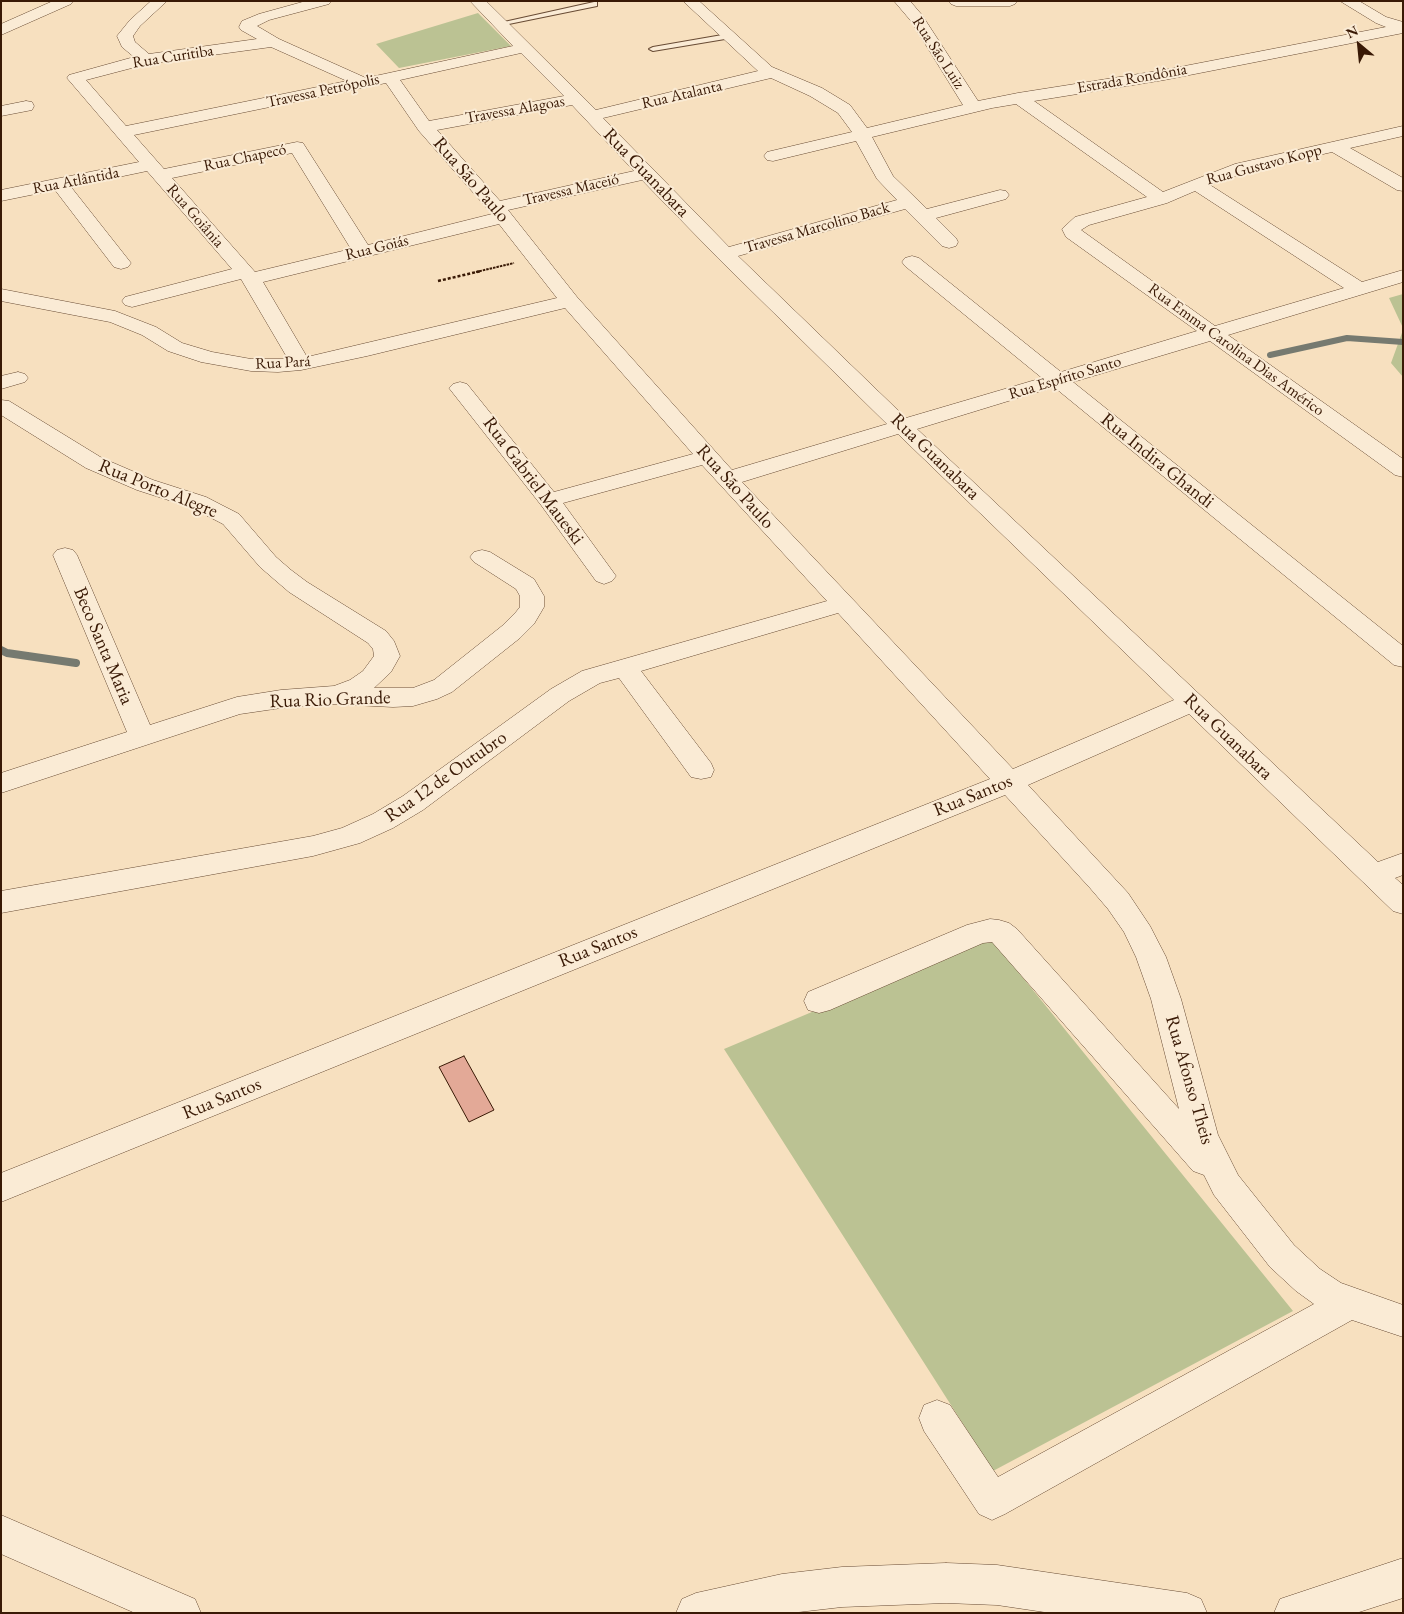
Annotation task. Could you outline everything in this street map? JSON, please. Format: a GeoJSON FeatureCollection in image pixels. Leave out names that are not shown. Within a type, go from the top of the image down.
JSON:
{"type":"FeatureCollection","features":[{"type":"Feature","properties":{"kind":"street"},"geometry":{"type":"LineString","coordinates":[[1,30],[66,1]]}},
{"type":"Feature","properties":{"kind":"street"},"geometry":{"type":"LineString","coordinates":[[146,59],[128,44],[125,36],[135,23],[160,1]]}},
{"type":"Feature","properties":{"kind":"street"},"geometry":{"type":"LineString","coordinates":[[324,1],[264,17],[248,24],[247,27],[273,42],[364,83]]}},
{"type":"Feature","properties":{"kind":"street","name":"Rua Guanabara"},"geometry":{"type":"LineString","coordinates":[[477,1],[576,99],[724,254],[1403,904]]}},
{"type":"Feature","properties":{"kind":"street"},"geometry":{"type":"LineString","coordinates":[[690,1],[772,73],[803,85],[831,100],[851,116],[880,171],[949,242]]}},
{"type":"Feature","properties":{"kind":"street","name":"Rua São Luiz"},"geometry":{"type":"LineString","coordinates":[[900,1],[917,18],[973,107]]}},
{"type":"Feature","properties":{"kind":"street"},"geometry":{"type":"LineString","coordinates":[[956,1],[1010,1]]}},
{"type":"Feature","properties":{"kind":"street"},"geometry":{"type":"LineString","coordinates":[[1347,1],[1381,20],[1403,27]]}},
{"type":"Feature","properties":{"kind":"street","name":"Estrada Rondônia"},"geometry":{"type":"LineString","coordinates":[[773,156],[973,107],[1164,75],[1403,27]]}},
{"type":"Feature","properties":{"kind":"street","name":"Rua Curitiba"},"geometry":{"type":"LineString","coordinates":[[75,78],[146,59],[273,42]]}},
{"type":"Feature","properties":{"kind":"street","name":"Travessa Petrópolis"},"geometry":{"type":"LineString","coordinates":[[122,132],[364,83],[524,48]]}},
{"type":"Feature","properties":{"kind":"street","name":"Rua Atalanta"},"geometry":{"type":"LineString","coordinates":[[592,116],[772,73]]}},
{"type":"Feature","properties":{"kind":"street","name":"Rua São Paulo"},"geometry":{"type":"LineString","coordinates":[[390,77],[425,127],[500,212],[570,301],[726,479],[1100,880]]}},
{"type":"Feature","properties":{"kind":"street","name":"Rua Goiânia"},"geometry":{"type":"LineString","coordinates":[[75,78],[248,276],[300,364]]}},
{"type":"Feature","properties":{"kind":"street"},"geometry":{"type":"LineString","coordinates":[[1018,98],[1160,199]]}},
{"type":"Feature","properties":{"kind":"street","name":"Travessa Alagoas"},"geometry":{"type":"LineString","coordinates":[[425,127],[576,99]]}},
{"type":"Feature","properties":{"kind":"street"},"geometry":{"type":"LineString","coordinates":[[1,111],[26,106]]}},
{"type":"Feature","properties":{"kind":"street","name":"Rua Gustavo Kopp"},"geometry":{"type":"LineString","coordinates":[[1071,229],[1082,222],[1160,199],[1240,168],[1403,131]]}},
{"type":"Feature","properties":{"kind":"street","name":"Rua Chapecó"},"geometry":{"type":"LineString","coordinates":[[156,170],[297,147],[363,252]]}},
{"type":"Feature","properties":{"kind":"street"},"geometry":{"type":"LineString","coordinates":[[1335,147],[1403,186]]}},
{"type":"Feature","properties":{"kind":"street","name":"Rua Atlântida"},"geometry":{"type":"LineString","coordinates":[[1,196],[59,184],[156,170]]}},
{"type":"Feature","properties":{"kind":"street","name":"Travessa Maceió"},"geometry":{"type":"LineString","coordinates":[[500,212],[646,174]]}},
{"type":"Feature","properties":{"kind":"street"},"geometry":{"type":"LineString","coordinates":[[59,184],[121,263]]}},
{"type":"Feature","properties":{"kind":"street"},"geometry":{"type":"LineString","coordinates":[[1196,184],[1359,290]]}},
{"type":"Feature","properties":{"kind":"street"},"geometry":{"type":"LineString","coordinates":[[922,216],[994,197],[973,185]]}},
{"type":"Feature","properties":{"kind":"street","name":"Travessa Marcolino Back"},"geometry":{"type":"LineString","coordinates":[[724,254],[909,202]]}},
{"type":"Feature","properties":{"kind":"street","name":"Rua Goiás"},"geometry":{"type":"LineString","coordinates":[[132,301],[363,252],[500,212]]}},
{"type":"Feature","properties":{"kind":"street","name":"Rua Emma Carolina Dias Américo"},"geometry":{"type":"LineString","coordinates":[[1071,229],[1073,234],[1403,470]]}},
{"type":"Feature","properties":{"kind":"street","name":"Rua Indira Ghandi"},"geometry":{"type":"LineString","coordinates":[[912,262],[1403,659]]}},
{"type":"Feature","properties":{"kind":"street","name":"Rua Espírito Santo"},"geometry":{"type":"LineString","coordinates":[[726,479],[1403,276]]}},
{"type":"Feature","properties":{"kind":"street","name":"Rua Pará"},"geometry":{"type":"LineString","coordinates":[[1,295],[116,317],[149,330],[175,347],[208,358],[251,365],[278,366],[300,364],[357,352],[570,301]]}},
{"type":"Feature","properties":{"kind":"street","name":"Rua Gabriel Maueski"},"geometry":{"type":"LineString","coordinates":[[460,388],[549,500],[604,576]]}},
{"type":"Feature","properties":{"kind":"street","name":"Rua Porto Alegre"},"geometry":{"type":"LineString","coordinates":[[1,406],[94,463],[145,485],[198,502],[231,519],[268,562],[283,575],[298,587],[377,637],[385,647],[387,656],[382,666],[360,686],[335,695]]}},
{"type":"Feature","properties":{"kind":"street"},"geometry":{"type":"LineString","coordinates":[[549,500],[707,457]]}},
{"type":"Feature","properties":{"kind":"street","name":"Beco Santa Maria"},"geometry":{"type":"LineString","coordinates":[[64,555],[142,736]]}},
{"type":"Feature","properties":{"kind":"street","name":"Rua Rio Grande"},"geometry":{"type":"LineString","coordinates":[[1,783],[237,706],[282,699],[335,695],[393,698],[428,694],[442,686],[525,618],[532,607],[532,596],[525,584],[482,557]]}},
{"type":"Feature","properties":{"kind":"street","name":"Rua 12 de Outubro"},"geometry":{"type":"LineString","coordinates":[[1,902],[313,846],[350,836],[383,821],[413,803],[577,684],[591,677],[843,604]]}},
{"type":"Feature","properties":{"kind":"street"},"geometry":{"type":"LineString","coordinates":[[625,668],[701,770]]}},
{"type":"Feature","properties":{"kind":"street","name":"Rua Santos"},"geometry":{"type":"LineString","coordinates":[[1,1188],[1009,782],[1192,703]]}},
{"type":"Feature","properties":{"kind":"street"},"geometry":{"type":"LineString","coordinates":[[1374,876],[1403,863]]}},
{"type":"Feature","properties":{"kind":"street","name":"Rua Afonso Theis"},"geometry":{"type":"LineString","coordinates":[[1100,880],[1135,926],[1152,957],[1166,999],[1202,1136],[1226,1185],[1282,1256],[1308,1280],[1329,1294],[1349,1303],[1403,1321]]}},
{"type":"Feature","properties":{"kind":"street"},"geometry":{"type":"LineString","coordinates":[[819,1001],[977,933],[990,930],[998,931],[1007,937],[1226,1185]]}},
{"type":"Feature","properties":{"kind":"street"},"geometry":{"type":"LineString","coordinates":[[937,1418],[992,1501],[1349,1303]]}},
{"type":"Feature","properties":{"kind":"street"},"geometry":{"type":"LineString","coordinates":[[1,1534],[181,1613]]}},
{"type":"Feature","properties":{"kind":"street"},"geometry":{"type":"LineString","coordinates":[[1294,1613],[1403,1578]]}},
{"type":"Feature","properties":{"kind":"street"},"geometry":{"type":"LineString","coordinates":[[696,1613],[782,1594],[842,1586],[946,1583],[997,1585],[1186,1613]]}},
{"type":"Feature","properties":{"kind":"lane"},"geometry":{"type":"LineString","coordinates":[[499,24],[594,4]]}},
{"type":"Feature","properties":{"kind":"lane"},"geometry":{"type":"LineString","coordinates":[[653,49],[728,36]]}},
{"type":"Feature","properties":{"kind":"path"},"geometry":{"type":"LineString","coordinates":[[438,281],[536,258]]}},
{"type":"Feature","properties":{"kind":"green space"},"geometry":{"type":"Polygon","coordinates":[[[478,13],[511,46],[399,68],[376,44],[478,13]]]}},
{"type":"Feature","properties":{"kind":"green space"},"geometry":{"type":"Polygon","coordinates":[[[1403,294],[1403,328],[1389,298],[1403,294]]]}},
{"type":"Feature","properties":{"kind":"green space"},"geometry":{"type":"Polygon","coordinates":[[[1403,330],[1403,377],[1391,363],[1403,330]]]}},
{"type":"Feature","properties":{"kind":"green space"},"geometry":{"type":"Polygon","coordinates":[[[990,937],[1293,1311],[993,1471],[724,1049],[990,937]]]}},
{"type":"Feature","properties":{"kind":"building"},"geometry":{"type":"Polygon","coordinates":[[[464,1056],[494,1110],[469,1122],[439,1067],[464,1056]]]}},
{"type":"Feature","properties":{"kind":"waterway"},"geometry":{"type":"LineString","coordinates":[[1270,355],[1347,338],[1403,342]]}},
{"type":"Feature","properties":{"kind":"waterway"},"geometry":{"type":"LineString","coordinates":[[1,650],[7,653],[76,663]]}}]}
